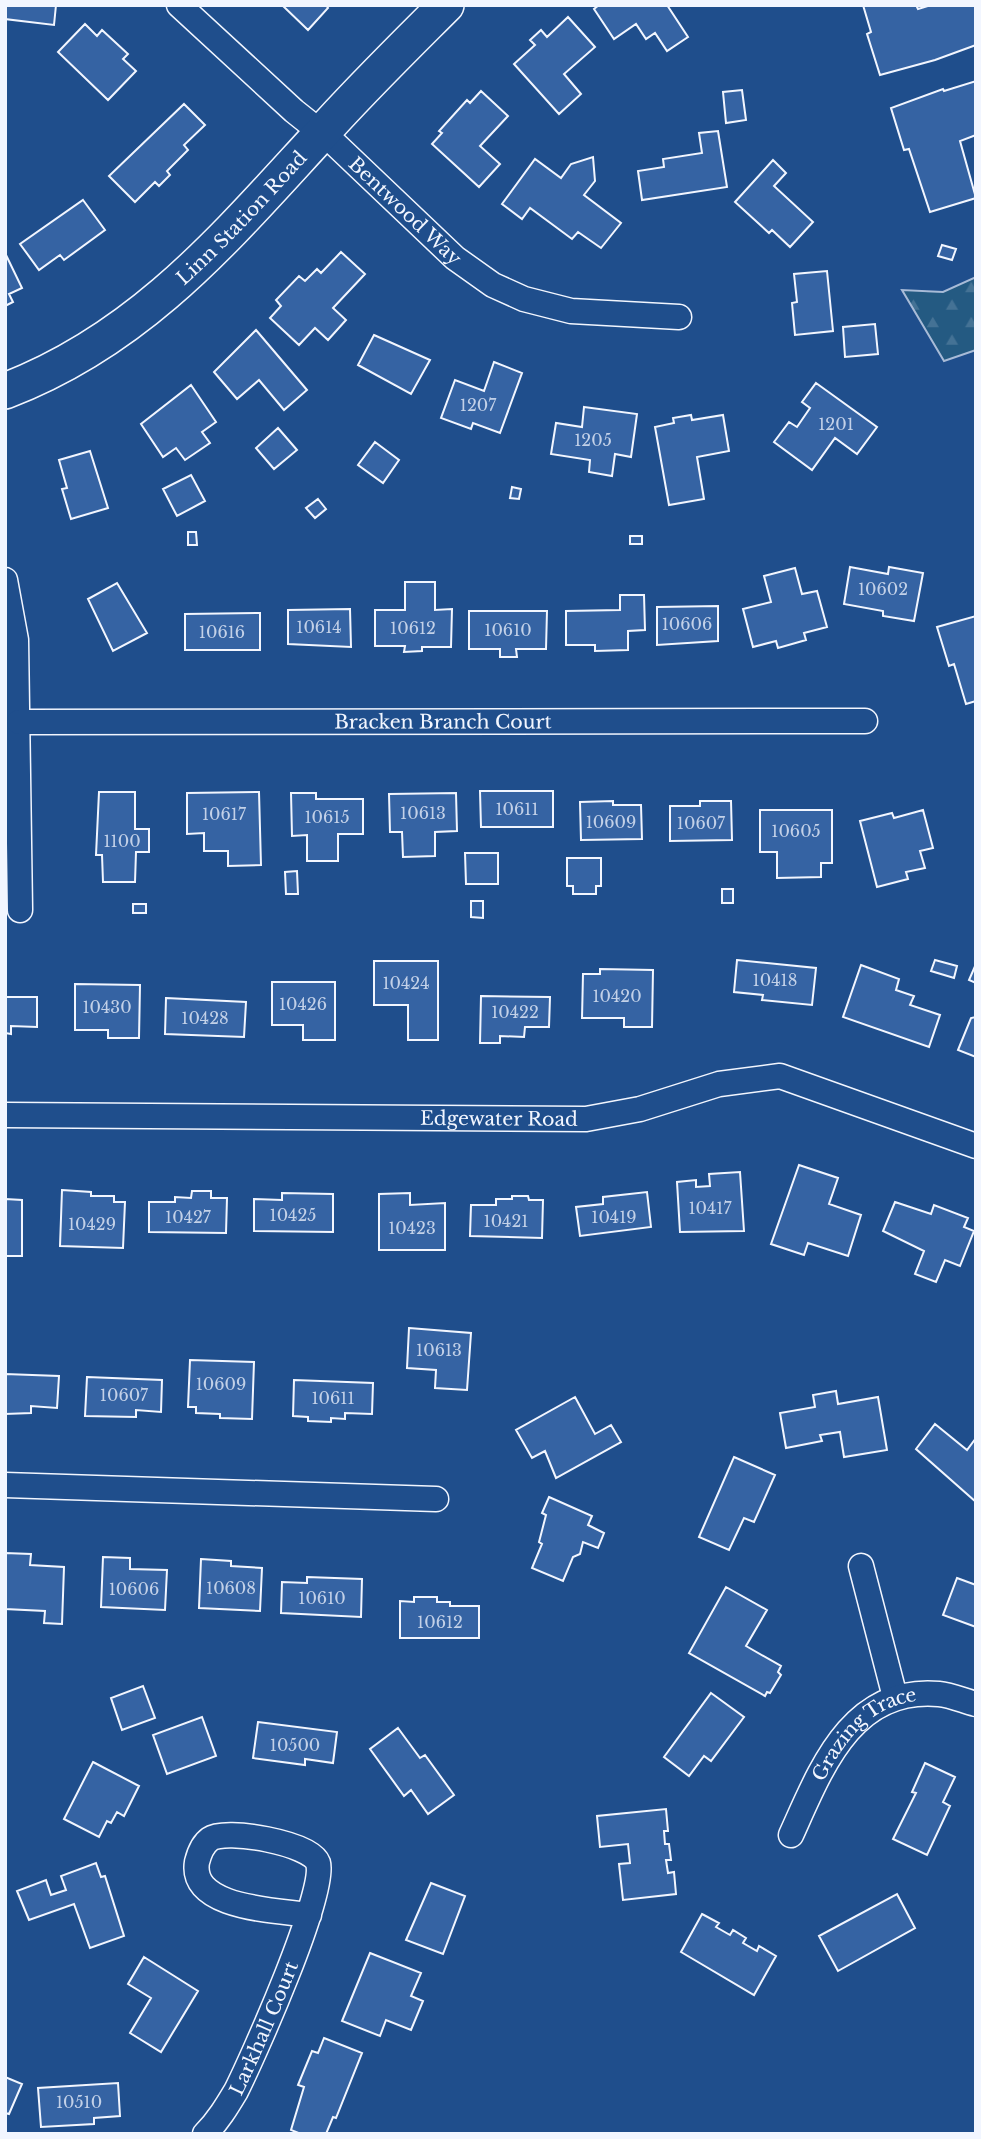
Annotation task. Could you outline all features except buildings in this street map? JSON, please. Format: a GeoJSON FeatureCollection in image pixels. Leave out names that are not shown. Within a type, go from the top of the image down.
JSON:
{"type":"FeatureCollection","features":[{"type":"Feature","properties":{"kind":"street","name":"Bentwood Way"},"geometry":{"type":"LineString","coordinates":[[179,5],[455,258],[494,285],[524,299],[571,311],[679,317]]}},
{"type":"Feature","properties":{"kind":"street","name":"Linn Station Road"},"geometry":{"type":"LineString","coordinates":[[5,391],[39,377],[96,344],[157,303],[218,247],[321,133],[446,5]]}},
{"type":"Feature","properties":{"kind":"street"},"geometry":{"type":"LineString","coordinates":[[5,580],[16,640],[20,910]]}},
{"type":"Feature","properties":{"kind":"street","name":"Bracken Branch Court"},"geometry":{"type":"LineString","coordinates":[[19,722],[865,721]]}},
{"type":"Feature","properties":{"kind":"street","name":"Edgewater Road"},"geometry":{"type":"LineString","coordinates":[[5,1115],[586,1119],[640,1109],[719,1084],[780,1076],[976,1146]]}},
{"type":"Feature","properties":{"kind":"street"},"geometry":{"type":"LineString","coordinates":[[5,1485],[436,1499]]}},
{"type":"Feature","properties":{"kind":"street"},"geometry":{"type":"LineString","coordinates":[[861,1566],[895,1698]]}},
{"type":"Feature","properties":{"kind":"street","name":"Grazing Trace"},"geometry":{"type":"LineString","coordinates":[[792,1835],[820,1770],[836,1743],[856,1721],[895,1698],[939,1694],[976,1704]]}},
{"type":"Feature","properties":{"kind":"street","name":"Larkhall Court"},"geometry":{"type":"LineString","coordinates":[[205,2134],[237,2088],[309,1915],[320,1880],[317,1862],[311,1852],[298,1845],[225,1835],[211,1838],[202,1848],[197,1863],[198,1876],[205,1890],[218,1899],[309,1915]]}},
{"type":"Feature","properties":{"kind":"green space"},"geometry":{"type":"Polygon","coordinates":[[[976,277],[976,350],[944,361],[902,290],[943,292],[976,277]]]}}]}
